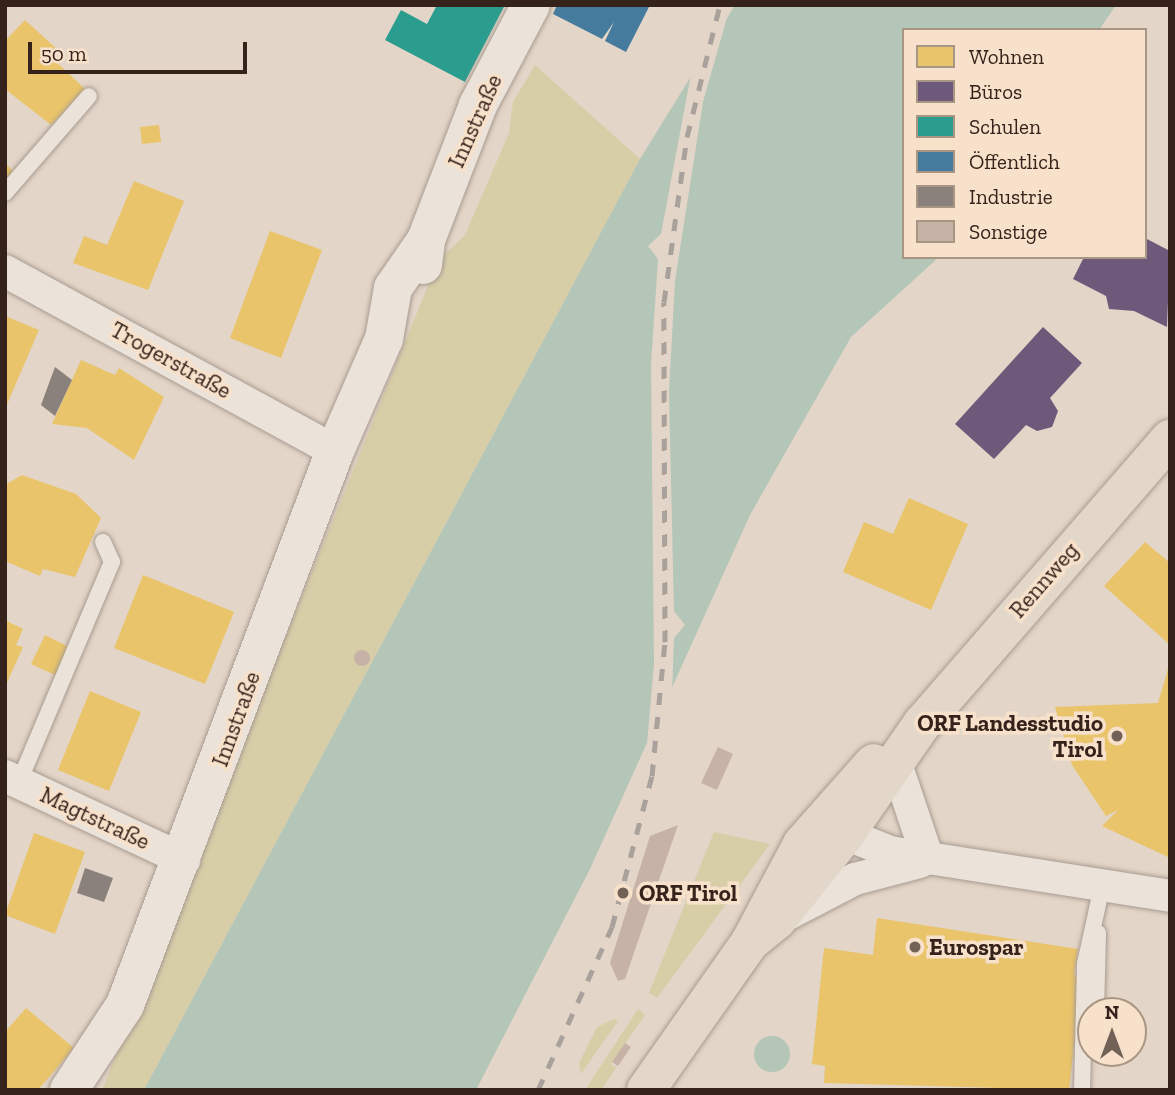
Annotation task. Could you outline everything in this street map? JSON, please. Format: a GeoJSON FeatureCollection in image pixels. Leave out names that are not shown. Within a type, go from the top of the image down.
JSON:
{"type":"FeatureCollection","features":[{"type":"Feature","properties":{"kind":"main road","name":"Rennweg"},"geometry":{"type":"LineString","coordinates":[[646,1090],[764,931],[832,828],[1170,439]]}},
{"type":"Feature","properties":{"kind":"main road","name":"Rennweg"},"geometry":{"type":"LineString","coordinates":[[832,828],[897,767],[922,724]]}},
{"type":"Feature","properties":{"kind":"street","name":"Innstraße"},"geometry":{"type":"LineString","coordinates":[[69,1090],[125,1005],[184,860],[335,451],[384,339],[393,288],[426,240],[478,105],[531,5]]}},
{"type":"Feature","properties":{"kind":"street","name":"Trogerstraße"},"geometry":{"type":"LineString","coordinates":[[5,271],[335,451]]}},
{"type":"Feature","properties":{"kind":"street"},"geometry":{"type":"LineString","coordinates":[[897,767],[929,859]]}},
{"type":"Feature","properties":{"kind":"street","name":"Magtstraße"},"geometry":{"type":"LineString","coordinates":[[12,779],[184,860]]}},
{"type":"Feature","properties":{"kind":"street"},"geometry":{"type":"LineString","coordinates":[[832,828],[929,859],[1170,896]]}},
{"type":"Feature","properties":{"kind":"street"},"geometry":{"type":"LineString","coordinates":[[764,931],[855,879],[929,859]]}},
{"type":"Feature","properties":{"kind":"lane"},"geometry":{"type":"LineString","coordinates":[[5,193],[89,96]]}},
{"type":"Feature","properties":{"kind":"lane"},"geometry":{"type":"LineString","coordinates":[[12,779],[112,562],[103,542]]}},
{"type":"Feature","properties":{"kind":"lane"},"geometry":{"type":"LineString","coordinates":[[1086,997],[1085,964],[1097,920],[1102,886]]}},
{"type":"Feature","properties":{"kind":"lane"},"geometry":{"type":"LineString","coordinates":[[1096,997],[1097,920]]}},
{"type":"Feature","properties":{"kind":"lane"},"geometry":{"type":"LineString","coordinates":[[1082,1090],[1085,1067]]}},
{"type":"Feature","properties":{"kind":"shaded area"},"geometry":{"type":"Polygon","coordinates":[[[735,5],[1116,5],[1100,28],[902,28],[902,259],[937,259],[851,337],[750,515],[590,869],[476,1090],[144,1090],[640,159],[735,5]]]}},
{"type":"Feature","properties":{"kind":"shaded area"},"geometry":{"type":"Polygon","coordinates":[[[535,65],[640,159],[144,1090],[102,1090],[438,261],[465,235],[509,133],[513,102],[535,65]]]}},
{"type":"Feature","properties":{"kind":"shaded area"},"geometry":{"type":"Polygon","coordinates":[[[714,832],[770,844],[657,998],[649,993],[714,832]]]}},
{"type":"Feature","properties":{"kind":"shaded area"},"geometry":{"type":"Polygon","coordinates":[[[638,1009],[645,1015],[611,1064],[616,1068],[601,1090],[585,1090],[638,1009]]]}},
{"type":"Feature","properties":{"kind":"shaded area"},"geometry":{"type":"Polygon","coordinates":[[[615,1019],[618,1021],[581,1074],[579,1063],[597,1027],[615,1019]]]}},
{"type":"Feature","properties":{"kind":"shaded area"},"geometry":{"type":"Polygon","coordinates":[[[772,1036],[785,1041],[790,1054],[785,1067],[772,1072],[759,1067],[754,1054],[759,1041],[772,1036]]]}},
{"type":"Feature","properties":{"kind":"pier"},"geometry":{"type":"Polygon","coordinates":[[[730,7],[703,102],[675,281],[669,392],[674,611],[685,625],[674,638],[672,695],[646,755],[654,664],[651,365],[658,259],[648,246],[661,234],[691,74],[730,7]]]}},
{"type":"Feature","properties":{"kind":"building: Wohnen"},"geometry":{"type":"Polygon","coordinates":[[[25,20],[59,51],[52,58],[85,89],[51,125],[5,89],[5,41],[25,20]]]}},
{"type":"Feature","properties":{"kind":"building: Wohnen"},"geometry":{"type":"Polygon","coordinates":[[[159,125],[161,142],[142,144],[140,127],[159,125]]]}},
{"type":"Feature","properties":{"kind":"building: Wohnen"},"geometry":{"type":"Polygon","coordinates":[[[5,163],[14,172],[5,181],[5,163]]]}},
{"type":"Feature","properties":{"kind":"building: Wohnen"},"geometry":{"type":"Polygon","coordinates":[[[134,181],[184,201],[148,290],[73,263],[84,236],[107,245],[134,181]]]}},
{"type":"Feature","properties":{"kind":"building: Wohnen"},"geometry":{"type":"Polygon","coordinates":[[[270,231],[322,250],[281,358],[230,338],[270,231]]]}},
{"type":"Feature","properties":{"kind":"building: Wohnen"},"geometry":{"type":"Polygon","coordinates":[[[5,316],[39,330],[5,409],[5,316]]]}},
{"type":"Feature","properties":{"kind":"building: Wohnen"},"geometry":{"type":"Polygon","coordinates":[[[81,360],[115,375],[119,368],[164,397],[134,460],[87,428],[52,424],[81,360]]]}},
{"type":"Feature","properties":{"kind":"building: Wohnen"},"geometry":{"type":"Polygon","coordinates":[[[22,475],[76,494],[101,518],[75,577],[43,569],[40,576],[7,562],[5,485],[22,475]]]}},
{"type":"Feature","properties":{"kind":"building: Wohnen"},"geometry":{"type":"Polygon","coordinates":[[[909,498],[968,524],[931,610],[843,572],[864,522],[893,534],[909,498]]]}},
{"type":"Feature","properties":{"kind":"building: Wohnen"},"geometry":{"type":"Polygon","coordinates":[[[1145,542],[1170,563],[1170,645],[1104,586],[1145,542]]]}},
{"type":"Feature","properties":{"kind":"building: Wohnen"},"geometry":{"type":"Polygon","coordinates":[[[143,575],[234,612],[205,684],[114,648],[143,575]]]}},
{"type":"Feature","properties":{"kind":"building: Wohnen"},"geometry":{"type":"Polygon","coordinates":[[[5,620],[23,629],[16,645],[23,647],[5,687],[5,620]]]}},
{"type":"Feature","properties":{"kind":"building: Wohnen"},"geometry":{"type":"Polygon","coordinates":[[[45,635],[71,648],[57,676],[31,664],[45,635]]]}},
{"type":"Feature","properties":{"kind":"building: Wohnen","name":"ORF Landesstudio Tirol"},"geometry":{"type":"Polygon","coordinates":[[[1170,662],[1170,858],[1102,826],[1118,810],[1106,816],[1072,765],[1055,707],[1158,703],[1170,662]]]}},
{"type":"Feature","properties":{"kind":"building: Wohnen"},"geometry":{"type":"Polygon","coordinates":[[[90,691],[141,712],[109,791],[58,770],[90,691]]]}},
{"type":"Feature","properties":{"kind":"building: Wohnen"},"geometry":{"type":"Polygon","coordinates":[[[34,833],[85,852],[55,934],[5,915],[34,833]]]}},
{"type":"Feature","properties":{"kind":"building: Wohnen"},"geometry":{"type":"Polygon","coordinates":[[[877,918],[1078,949],[1074,975],[1082,976],[1080,997],[1077,997],[1069,1090],[824,1083],[825,1066],[812,1064],[824,948],[873,955],[877,918]]]}},
{"type":"Feature","properties":{"kind":"building: Wohnen"},"geometry":{"type":"Polygon","coordinates":[[[26,1008],[74,1048],[38,1090],[5,1090],[5,1032],[26,1008]]]}},
{"type":"Feature","properties":{"kind":"building: Büros"},"geometry":{"type":"Polygon","coordinates":[[[1147,239],[1170,251],[1167,327],[1134,311],[1109,309],[1106,296],[1073,279],[1083,259],[1147,259],[1147,239]]]}},
{"type":"Feature","properties":{"kind":"building: Büros"},"geometry":{"type":"Polygon","coordinates":[[[1043,327],[1082,363],[1050,398],[1058,411],[1052,427],[1037,431],[1026,425],[994,459],[955,424],[1043,327]]]}},
{"type":"Feature","properties":{"kind":"building: Schulen"},"geometry":{"type":"Polygon","coordinates":[[[437,5],[505,5],[465,82],[385,40],[401,10],[427,24],[437,5]]]}},
{"type":"Feature","properties":{"kind":"building: Öffentlich"},"geometry":{"type":"Polygon","coordinates":[[[557,5],[650,5],[626,52],[605,41],[614,22],[602,39],[553,14],[557,5]]]}},
{"type":"Feature","properties":{"kind":"building: Industrie"},"geometry":{"type":"Polygon","coordinates":[[[55,367],[72,380],[55,416],[41,405],[55,367]]]}},
{"type":"Feature","properties":{"kind":"building: Industrie"},"geometry":{"type":"Polygon","coordinates":[[[85,868],[113,878],[104,902],[77,893],[85,868]]]}},
{"type":"Feature","properties":{"kind":"building: Sonstige"},"geometry":{"type":"Polygon","coordinates":[[[362,650],[370,658],[362,666],[354,658],[362,650]]]}},
{"type":"Feature","properties":{"kind":"building: Sonstige"},"geometry":{"type":"Polygon","coordinates":[[[718,747],[733,754],[717,790],[701,783],[718,747]]]}},
{"type":"Feature","properties":{"kind":"building: Sonstige"},"geometry":{"type":"Polygon","coordinates":[[[678,825],[625,979],[618,981],[610,963],[650,836],[678,825]]]}},
{"type":"Feature","properties":{"kind":"building: Sonstige"},"geometry":{"type":"Polygon","coordinates":[[[625,1043],[631,1047],[618,1066],[612,1062],[625,1043]]]}},
{"type":"Feature","properties":{"kind":"railway"},"geometry":{"type":"LineString","coordinates":[[538,1090],[612,927],[652,776],[665,642],[664,302],[687,137],[720,5]]}},
{"type":"Feature","properties":{"kind":"place","name":"ORF Landesstudio Tirol"},"geometry":{"type":"Point","coordinates":[1117,736]}},
{"type":"Feature","properties":{"kind":"place","name":"ORF Tirol"},"geometry":{"type":"Point","coordinates":[623,893]}},
{"type":"Feature","properties":{"kind":"place","name":"Eurospar"},"geometry":{"type":"Point","coordinates":[915,947]}}]}
